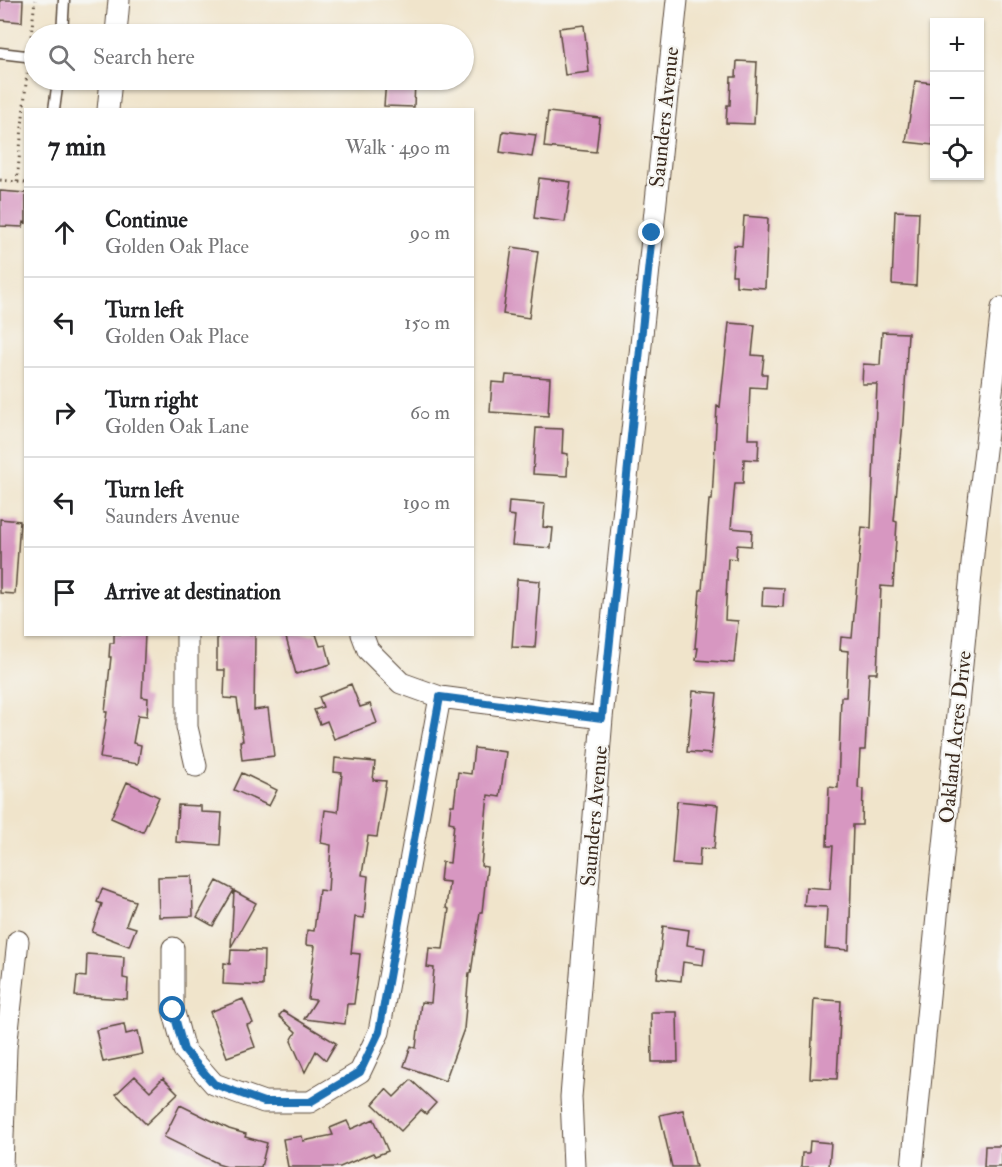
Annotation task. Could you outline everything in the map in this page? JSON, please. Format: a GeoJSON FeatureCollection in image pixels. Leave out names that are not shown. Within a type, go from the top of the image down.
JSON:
{"type":"FeatureCollection","features":[{"type":"Feature","properties":{"kind":"street"},"geometry":{"type":"LineString","coordinates":[[117,24],[119,0]]}},
{"type":"Feature","properties":{"kind":"street","name":"Saunders Avenue"},"geometry":{"type":"LineString","coordinates":[[574,1167],[571,1097],[602,718],[677,0]]}},
{"type":"Feature","properties":{"kind":"street"},"geometry":{"type":"LineString","coordinates":[[108,108],[110,90]]}},
{"type":"Feature","properties":{"kind":"street","name":"Oakland Acres Drive"},"geometry":{"type":"LineString","coordinates":[[912,1167],[976,523],[1002,308]]}},
{"type":"Feature","properties":{"kind":"street"},"geometry":{"type":"LineString","coordinates":[[187,636],[187,728],[196,766]]}},
{"type":"Feature","properties":{"kind":"street"},"geometry":{"type":"LineString","coordinates":[[363,636],[368,650],[401,683],[440,697],[602,718]]}},
{"type":"Feature","properties":{"kind":"street"},"geometry":{"type":"LineString","coordinates":[[172,948],[173,1010],[184,1050],[214,1084],[264,1102],[310,1102],[360,1072],[379,1032],[440,697]]}},
{"type":"Feature","properties":{"kind":"street"},"geometry":{"type":"LineString","coordinates":[[2,1167],[6,1048],[18,941]]}},
{"type":"Feature","properties":{"kind":"lane"},"geometry":{"type":"LineString","coordinates":[[63,24],[64,0]]}},
{"type":"Feature","properties":{"kind":"lane"},"geometry":{"type":"LineString","coordinates":[[0,53],[24,56]]}},
{"type":"Feature","properties":{"kind":"lane"},"geometry":{"type":"LineString","coordinates":[[54,108],[57,90]]}},
{"type":"Feature","properties":{"kind":"path"},"geometry":{"type":"LineString","coordinates":[[32,24],[35,0]]}},
{"type":"Feature","properties":{"kind":"path"},"geometry":{"type":"LineString","coordinates":[[17,182],[25,90]]}},
{"type":"Feature","properties":{"kind":"path"},"geometry":{"type":"LineString","coordinates":[[0,180],[24,183]]}},
{"type":"Feature","properties":{"kind":"building"},"geometry":{"type":"Polygon","coordinates":[[[0,0],[23,0],[22,22],[0,20],[0,0]]]}},
{"type":"Feature","properties":{"kind":"building"},"geometry":{"type":"Polygon","coordinates":[[[584,25],[589,72],[565,75],[559,28],[584,25]]]}},
{"type":"Feature","properties":{"kind":"building"},"geometry":{"type":"Polygon","coordinates":[[[737,61],[757,62],[754,124],[726,123],[727,105],[730,105],[731,77],[736,77],[737,61]]]}},
{"type":"Feature","properties":{"kind":"building"},"geometry":{"type":"Polygon","coordinates":[[[915,81],[930,83],[930,145],[906,142],[915,81]]]}},
{"type":"Feature","properties":{"kind":"building"},"geometry":{"type":"Polygon","coordinates":[[[385,90],[415,90],[414,107],[384,106],[385,90]]]}},
{"type":"Feature","properties":{"kind":"building"},"geometry":{"type":"Polygon","coordinates":[[[548,112],[600,118],[596,152],[544,147],[548,112]]]}},
{"type":"Feature","properties":{"kind":"building"},"geometry":{"type":"Polygon","coordinates":[[[503,131],[536,135],[532,157],[500,152],[503,131]]]}},
{"type":"Feature","properties":{"kind":"building"},"geometry":{"type":"Polygon","coordinates":[[[539,178],[571,182],[565,222],[534,218],[539,178]]]}},
{"type":"Feature","properties":{"kind":"building"},"geometry":{"type":"Polygon","coordinates":[[[0,191],[24,193],[23,227],[0,226],[0,191]]]}},
{"type":"Feature","properties":{"kind":"building"},"geometry":{"type":"Polygon","coordinates":[[[895,211],[919,212],[916,286],[892,284],[895,211]]]}},
{"type":"Feature","properties":{"kind":"building"},"geometry":{"type":"Polygon","coordinates":[[[744,216],[768,218],[765,288],[736,286],[736,275],[732,275],[734,245],[742,246],[744,216]]]}},
{"type":"Feature","properties":{"kind":"building"},"geometry":{"type":"Polygon","coordinates":[[[512,247],[538,251],[529,318],[503,314],[512,247]]]}},
{"type":"Feature","properties":{"kind":"building"},"geometry":{"type":"Polygon","coordinates":[[[729,323],[755,325],[752,355],[764,356],[762,374],[767,374],[766,388],[750,387],[748,439],[759,439],[758,460],[744,459],[743,483],[735,483],[731,528],[752,530],[751,546],[737,545],[736,559],[728,558],[725,620],[738,621],[734,663],[696,660],[698,648],[695,648],[709,500],[712,500],[717,406],[720,407],[729,323]]]}},
{"type":"Feature","properties":{"kind":"building"},"geometry":{"type":"Polygon","coordinates":[[[882,332],[908,333],[894,521],[897,522],[893,587],[881,586],[877,673],[869,673],[865,750],[860,750],[858,788],[863,789],[862,825],[853,825],[849,950],[825,948],[827,907],[804,906],[806,887],[830,889],[833,846],[827,846],[829,787],[838,788],[841,697],[846,697],[848,651],[840,650],[841,637],[852,638],[862,527],[871,528],[877,384],[862,384],[863,364],[880,365],[882,332]]]}},
{"type":"Feature","properties":{"kind":"building"},"geometry":{"type":"Polygon","coordinates":[[[506,375],[550,378],[548,416],[490,412],[492,382],[505,383],[506,375]]]}},
{"type":"Feature","properties":{"kind":"building"},"geometry":{"type":"Polygon","coordinates":[[[536,428],[563,429],[562,453],[568,454],[567,476],[533,474],[536,428]]]}},
{"type":"Feature","properties":{"kind":"building"},"geometry":{"type":"Polygon","coordinates":[[[509,501],[545,504],[543,527],[553,528],[551,548],[512,545],[515,516],[508,515],[509,501]]]}},
{"type":"Feature","properties":{"kind":"building"},"geometry":{"type":"Polygon","coordinates":[[[0,519],[20,521],[15,594],[0,593],[0,519]]]}},
{"type":"Feature","properties":{"kind":"building"},"geometry":{"type":"Polygon","coordinates":[[[517,579],[540,581],[535,648],[512,647],[517,579]]]}},
{"type":"Feature","properties":{"kind":"building"},"geometry":{"type":"Polygon","coordinates":[[[763,587],[784,588],[783,607],[762,606],[763,587]]]}},
{"type":"Feature","properties":{"kind":"building"},"geometry":{"type":"Polygon","coordinates":[[[114,636],[145,636],[142,697],[148,698],[147,716],[138,715],[133,743],[141,745],[138,764],[100,758],[107,712],[105,712],[111,657],[109,657],[110,643],[114,643],[114,636]]]}},
{"type":"Feature","properties":{"kind":"building"},"geometry":{"type":"Polygon","coordinates":[[[217,636],[255,636],[254,710],[268,708],[274,756],[242,760],[240,741],[243,741],[237,699],[224,698],[225,670],[217,670],[217,636]]]}},
{"type":"Feature","properties":{"kind":"building"},"geometry":{"type":"Polygon","coordinates":[[[286,636],[317,636],[320,646],[326,645],[331,664],[296,674],[286,636]]]}},
{"type":"Feature","properties":{"kind":"building"},"geometry":{"type":"Polygon","coordinates":[[[351,684],[360,707],[370,704],[377,723],[334,739],[327,721],[320,724],[314,710],[323,707],[319,697],[351,684]]]}},
{"type":"Feature","properties":{"kind":"building"},"geometry":{"type":"Polygon","coordinates":[[[693,691],[717,693],[711,754],[687,752],[693,691]]]}},
{"type":"Feature","properties":{"kind":"building"},"geometry":{"type":"Polygon","coordinates":[[[474,748],[506,752],[500,797],[488,795],[481,866],[487,867],[482,912],[480,912],[471,973],[469,973],[464,1029],[445,1081],[404,1066],[411,1046],[416,1048],[421,1002],[431,1003],[434,968],[427,967],[429,948],[443,949],[449,909],[446,908],[449,882],[440,881],[442,862],[450,863],[454,823],[449,822],[451,805],[454,805],[458,772],[471,774],[474,748]]]}},
{"type":"Feature","properties":{"kind":"building"},"geometry":{"type":"Polygon","coordinates":[[[335,758],[375,762],[373,780],[386,781],[377,837],[368,836],[362,875],[368,876],[364,918],[355,917],[351,953],[360,954],[358,973],[354,1004],[347,1004],[345,1024],[304,1019],[316,1000],[308,999],[315,946],[306,945],[307,930],[314,931],[319,890],[328,891],[331,845],[321,843],[325,810],[338,812],[342,773],[334,772],[335,758]]]}},
{"type":"Feature","properties":{"kind":"building"},"geometry":{"type":"Polygon","coordinates":[[[242,773],[277,790],[269,806],[234,790],[242,773]]]}},
{"type":"Feature","properties":{"kind":"building"},"geometry":{"type":"Polygon","coordinates":[[[127,782],[159,797],[143,832],[111,818],[127,782]]]}},
{"type":"Feature","properties":{"kind":"building"},"geometry":{"type":"Polygon","coordinates":[[[677,801],[718,805],[714,849],[700,848],[699,866],[672,864],[677,801]]]}},
{"type":"Feature","properties":{"kind":"building"},"geometry":{"type":"Polygon","coordinates":[[[178,805],[201,806],[201,812],[222,813],[220,845],[176,842],[178,805]]]}},
{"type":"Feature","properties":{"kind":"building"},"geometry":{"type":"Polygon","coordinates":[[[192,876],[193,916],[159,917],[158,877],[192,876]]]}},
{"type":"Feature","properties":{"kind":"building"},"geometry":{"type":"Polygon","coordinates":[[[217,881],[234,890],[213,926],[197,917],[217,881]]]}},
{"type":"Feature","properties":{"kind":"building"},"geometry":{"type":"Polygon","coordinates":[[[102,889],[135,901],[126,925],[136,928],[129,946],[92,932],[102,904],[97,902],[102,889]]]}},
{"type":"Feature","properties":{"kind":"building"},"geometry":{"type":"Polygon","coordinates":[[[234,891],[256,903],[231,947],[234,891]]]}},
{"type":"Feature","properties":{"kind":"building"},"geometry":{"type":"Polygon","coordinates":[[[663,926],[689,930],[687,945],[705,948],[703,965],[683,962],[681,981],[657,978],[663,926]]]}},
{"type":"Feature","properties":{"kind":"building"},"geometry":{"type":"Polygon","coordinates":[[[231,950],[264,951],[263,986],[223,984],[224,963],[230,964],[231,950]]]}},
{"type":"Feature","properties":{"kind":"building"},"geometry":{"type":"Polygon","coordinates":[[[87,954],[124,957],[123,978],[128,979],[127,999],[75,996],[77,976],[86,977],[87,954]]]}},
{"type":"Feature","properties":{"kind":"building"},"geometry":{"type":"Polygon","coordinates":[[[243,999],[253,1023],[247,1025],[255,1047],[227,1057],[210,1012],[243,999]]]}},
{"type":"Feature","properties":{"kind":"building"},"geometry":{"type":"Polygon","coordinates":[[[814,999],[841,1001],[837,1079],[810,1078],[814,999]]]}},
{"type":"Feature","properties":{"kind":"building"},"geometry":{"type":"Polygon","coordinates":[[[283,1011],[336,1043],[326,1060],[316,1051],[305,1072],[291,1041],[296,1032],[279,1016],[283,1011]]]}},
{"type":"Feature","properties":{"kind":"building"},"geometry":{"type":"Polygon","coordinates":[[[651,1012],[677,1012],[678,1062],[652,1062],[651,1012]]]}},
{"type":"Feature","properties":{"kind":"building"},"geometry":{"type":"Polygon","coordinates":[[[124,1024],[126,1034],[138,1031],[143,1054],[103,1062],[96,1030],[124,1024]]]}},
{"type":"Feature","properties":{"kind":"building"},"geometry":{"type":"Polygon","coordinates":[[[135,1076],[150,1091],[163,1078],[178,1093],[146,1124],[116,1094],[135,1076]]]}},
{"type":"Feature","properties":{"kind":"building"},"geometry":{"type":"Polygon","coordinates":[[[411,1080],[436,1103],[426,1114],[421,1110],[401,1131],[373,1104],[386,1089],[394,1097],[411,1080]]]}},
{"type":"Feature","properties":{"kind":"building"},"geometry":{"type":"Polygon","coordinates":[[[180,1105],[229,1129],[246,1134],[245,1137],[267,1143],[261,1167],[227,1167],[217,1164],[164,1137],[180,1105]]]}},
{"type":"Feature","properties":{"kind":"building"},"geometry":{"type":"Polygon","coordinates":[[[683,1110],[696,1167],[672,1167],[660,1115],[683,1110]]]}},
{"type":"Feature","properties":{"kind":"building"},"geometry":{"type":"Polygon","coordinates":[[[374,1119],[388,1151],[375,1156],[373,1153],[340,1167],[288,1167],[283,1139],[302,1136],[303,1141],[333,1135],[330,1128],[347,1121],[351,1129],[374,1119]]]}},
{"type":"Feature","properties":{"kind":"building"},"geometry":{"type":"Polygon","coordinates":[[[810,1141],[831,1143],[829,1167],[801,1167],[802,1153],[809,1153],[810,1141]]]}},
{"type":"Feature","properties":{"kind":"building"},"geometry":{"type":"Polygon","coordinates":[[[985,1146],[1002,1146],[1002,1167],[984,1167],[985,1146]]]}},
{"type":"Feature","properties":{"kind":"route"},"geometry":{"type":"LineString","coordinates":[[173,1010],[184,1050],[214,1084],[264,1102],[310,1102],[360,1072],[379,1032],[440,697],[602,718],[652,233]]}}]}
